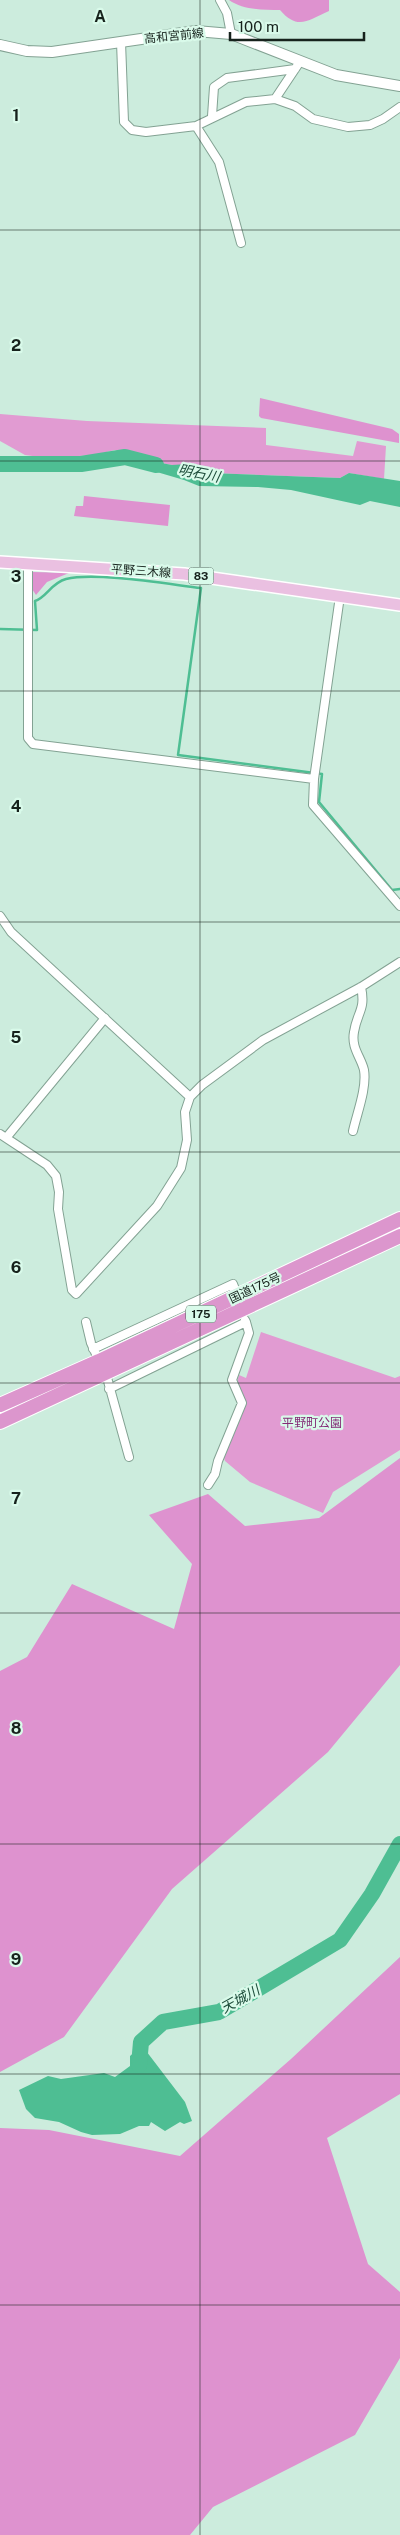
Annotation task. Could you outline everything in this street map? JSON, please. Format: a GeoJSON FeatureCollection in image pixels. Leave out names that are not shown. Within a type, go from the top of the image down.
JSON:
{"type":"FeatureCollection","features":[{"type":"Feature","properties":{"kind":"highway","name":"国道175号"},"geometry":{"type":"LineString","coordinates":[[0,1406],[99,1362],[400,1219]]}},
{"type":"Feature","properties":{"kind":"highway","name":"国道175号"},"geometry":{"type":"LineString","coordinates":[[0,1422],[99,1362],[244,1316],[400,1236]]}},
{"type":"Feature","properties":{"kind":"main road","name":"平野三木線"},"geometry":{"type":"LineString","coordinates":[[0,562],[28,562],[184,574],[400,605]]}},
{"type":"Feature","properties":{"kind":"street"},"geometry":{"type":"LineString","coordinates":[[220,0],[227,13],[230,34]]}},
{"type":"Feature","properties":{"kind":"street","name":"高和宮前線"},"geometry":{"type":"LineString","coordinates":[[0,45],[27,51],[52,52],[196,31],[230,34],[297,66],[400,86]]}},
{"type":"Feature","properties":{"kind":"street"},"geometry":{"type":"LineString","coordinates":[[121,42],[124,122],[132,130],[146,132],[196,126],[212,116],[246,102],[275,99],[295,106],[313,119],[348,127],[370,125],[383,119],[400,107]]}},
{"type":"Feature","properties":{"kind":"street"},"geometry":{"type":"LineString","coordinates":[[275,99],[297,66]]}},
{"type":"Feature","properties":{"kind":"street"},"geometry":{"type":"LineString","coordinates":[[212,116],[214,87],[227,78],[297,66]]}},
{"type":"Feature","properties":{"kind":"street"},"geometry":{"type":"LineString","coordinates":[[196,126],[219,162],[241,243]]}},
{"type":"Feature","properties":{"kind":"street"},"geometry":{"type":"LineString","coordinates":[[28,562],[28,738],[33,744],[314,779]]}},
{"type":"Feature","properties":{"kind":"street"},"geometry":{"type":"LineString","coordinates":[[340,596],[314,779],[314,805],[400,906]]}},
{"type":"Feature","properties":{"kind":"street"},"geometry":{"type":"LineString","coordinates":[[0,916],[11,932],[190,1097]]}},
{"type":"Feature","properties":{"kind":"street"},"geometry":{"type":"LineString","coordinates":[[105,1018],[3,1136],[48,1165],[56,1176],[59,1192],[58,1209],[72,1290],[76,1294],[157,1206],[181,1168],[187,1140],[185,1112],[190,1097],[202,1085],[263,1040],[361,987],[400,962]]}},
{"type":"Feature","properties":{"kind":"street"},"geometry":{"type":"LineString","coordinates":[[353,1131],[362,1092],[364,1069],[356,1054],[354,1033],[364,1002],[361,987]]}},
{"type":"Feature","properties":{"kind":"street"},"geometry":{"type":"LineString","coordinates":[[109,1389],[244,1316],[249,1333],[232,1380],[242,1403],[218,1461],[215,1474],[208,1485]]}},
{"type":"Feature","properties":{"kind":"street"},"geometry":{"type":"LineString","coordinates":[[86,1322],[109,1389],[129,1457]]}},
{"type":"Feature","properties":{"kind":"green space"},"geometry":{"type":"Polygon","coordinates":[[[0,414],[87,421],[266,428],[266,445],[353,456],[357,441],[386,446],[384,479],[349,473],[340,478],[210,473],[194,466],[172,465],[135,458],[115,450],[94,455],[48,458],[25,455],[0,441],[0,414]]]}},
{"type":"Feature","properties":{"kind":"green space","name":"平野町公園"},"geometry":{"type":"Polygon","coordinates":[[[261,1332],[395,1378],[400,1376],[400,1450],[333,1492],[323,1513],[250,1482],[225,1461],[223,1455],[246,1402],[237,1382],[239,1375],[246,1378],[261,1332]]]}},
{"type":"Feature","properties":{"kind":"shaded area"},"geometry":{"type":"Polygon","coordinates":[[[229,0],[329,0],[329,11],[309,20],[298,22],[286,16],[280,10],[247,8],[229,0]]]}},
{"type":"Feature","properties":{"kind":"shaded area"},"geometry":{"type":"Polygon","coordinates":[[[260,398],[392,429],[399,434],[399,443],[261,418],[259,416],[260,398]]]}},
{"type":"Feature","properties":{"kind":"shaded area"},"geometry":{"type":"Polygon","coordinates":[[[84,496],[170,505],[168,526],[74,516],[76,506],[83,506],[84,496]]]}},
{"type":"Feature","properties":{"kind":"shaded area"},"geometry":{"type":"Polygon","coordinates":[[[33,572],[69,573],[47,582],[36,595],[32,589],[33,572]]]}},
{"type":"Feature","properties":{"kind":"shaded area"},"geometry":{"type":"Polygon","coordinates":[[[400,1458],[400,1665],[328,1752],[172,1889],[64,2037],[0,2072],[0,1671],[27,1657],[72,1584],[174,1629],[192,1564],[149,1515],[208,1494],[245,1526],[319,1518],[400,1458]]]}},
{"type":"Feature","properties":{"kind":"shaded area"},"geometry":{"type":"Polygon","coordinates":[[[400,1957],[400,2094],[327,2138],[368,2264],[400,2292],[400,2358],[355,2435],[213,2507],[190,2535],[0,2535],[0,2128],[49,2130],[180,2156],[291,2059],[400,1957]]]}},
{"type":"Feature","properties":{"kind":"water"},"geometry":{"type":"Polygon","coordinates":[[[135,458],[172,465],[187,464],[210,473],[340,478],[349,473],[400,481],[400,507],[370,501],[360,505],[291,490],[258,487],[199,486],[133,465],[135,458]]]}},
{"type":"Feature","properties":{"kind":"water"},"geometry":{"type":"Polygon","coordinates":[[[137,2039],[185,2102],[192,2121],[184,2124],[180,2122],[165,2131],[151,2122],[149,2126],[139,2126],[120,2134],[92,2135],[59,2122],[35,2118],[26,2109],[19,2090],[48,2076],[61,2079],[104,2073],[115,2077],[130,2066],[130,2056],[137,2050],[134,2040],[137,2039]]]}},
{"type":"Feature","properties":{"kind":"waterway","name":"明石川"},"geometry":{"type":"LineString","coordinates":[[0,464],[81,464],[125,457],[156,465]]}},
{"type":"Feature","properties":{"kind":"waterway"},"geometry":{"type":"LineString","coordinates":[[0,629],[37,630],[35,601],[66,579],[79,577],[113,578],[201,588],[178,755],[322,774],[319,802],[392,890],[400,889]]}},
{"type":"Feature","properties":{"kind":"waterway","name":"天城川"},"geometry":{"type":"LineString","coordinates":[[139,2065],[141,2042],[163,2022],[219,2012],[340,1940],[372,1894],[400,1844]]}}]}
